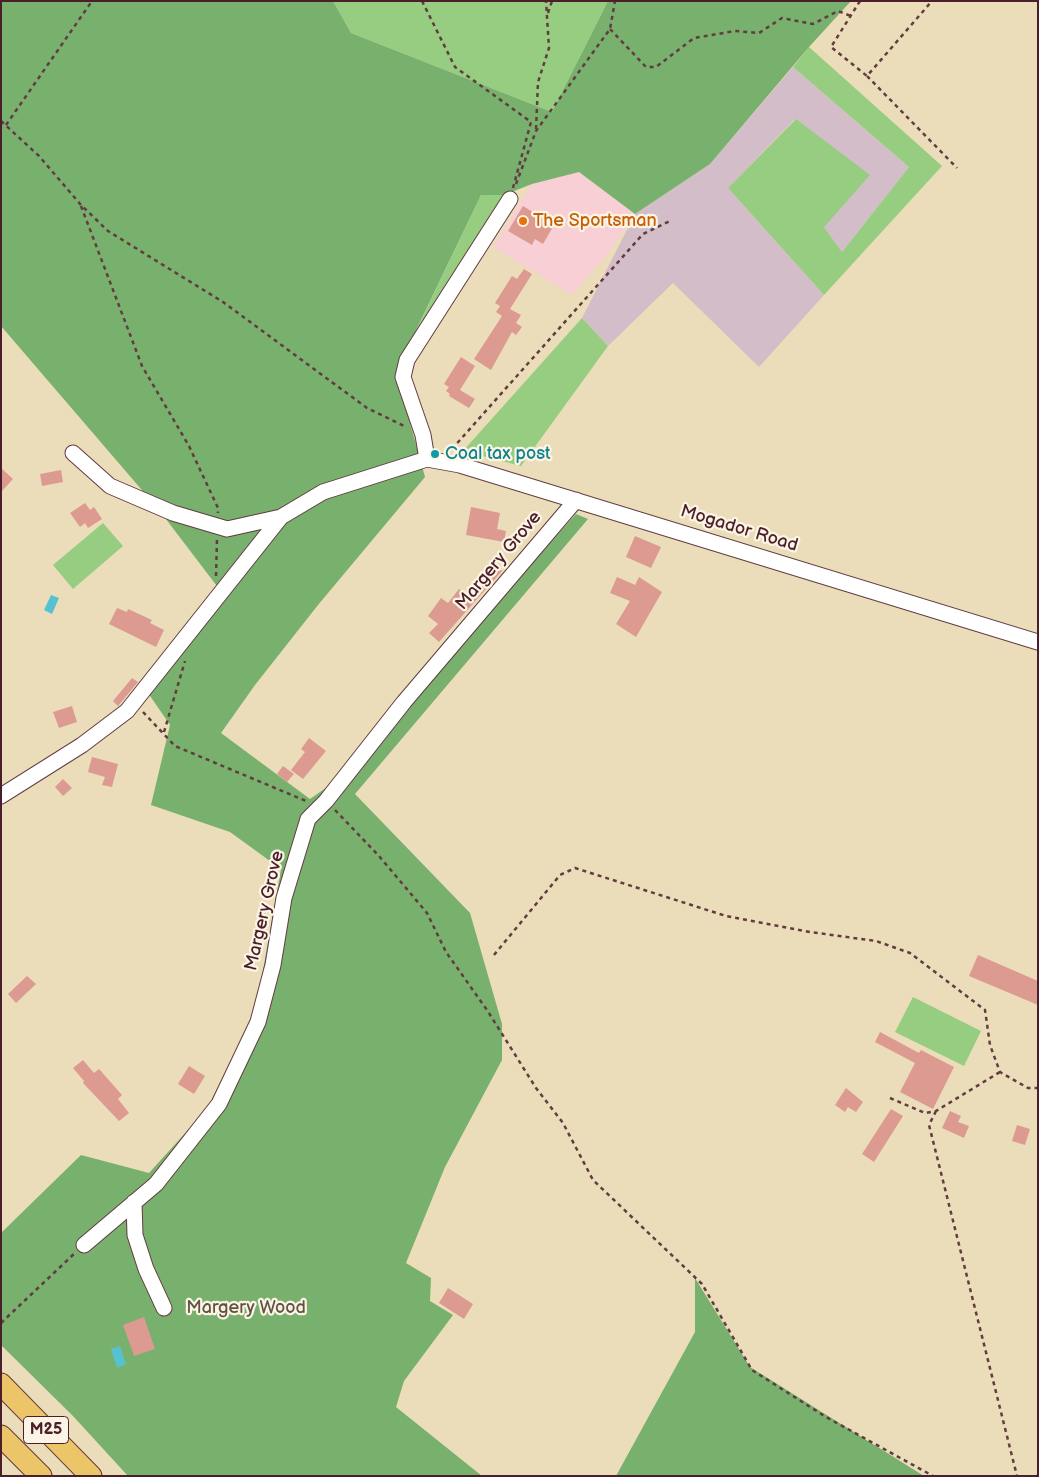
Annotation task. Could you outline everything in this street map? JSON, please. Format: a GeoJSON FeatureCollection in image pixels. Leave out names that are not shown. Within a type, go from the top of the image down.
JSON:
{"type":"FeatureCollection","features":[{"type":"Feature","properties":{"kind":"highway","name":"M25"},"geometry":{"type":"LineString","coordinates":[[1,1384],[92,1476]]}},
{"type":"Feature","properties":{"kind":"highway","name":"M25"},"geometry":{"type":"LineString","coordinates":[[1,1436],[41,1476]]}},
{"type":"Feature","properties":{"kind":"street"},"geometry":{"type":"LineString","coordinates":[[73,453],[110,486],[173,513],[227,529],[281,517],[323,492],[434,460],[423,436],[403,377],[407,360],[510,199]]}},
{"type":"Feature","properties":{"kind":"street","name":"Mogador Road"},"geometry":{"type":"LineString","coordinates":[[434,460],[460,465],[1038,642]]}},
{"type":"Feature","properties":{"kind":"street","name":"Margery Grove"},"geometry":{"type":"LineString","coordinates":[[84,1244],[156,1184],[220,1104],[258,1022],[273,965],[284,898],[308,819],[326,801],[404,702],[576,500]]}},
{"type":"Feature","properties":{"kind":"street"},"geometry":{"type":"LineString","coordinates":[[1,796],[82,745],[136,701],[281,517]]}},
{"type":"Feature","properties":{"kind":"street"},"geometry":{"type":"LineString","coordinates":[[134,1202],[135,1235],[146,1269],[164,1308]]}},
{"type":"Feature","properties":{"kind":"path"},"geometry":{"type":"LineString","coordinates":[[6,125],[92,1]]}},
{"type":"Feature","properties":{"kind":"path"},"geometry":{"type":"LineString","coordinates":[[422,1],[455,66],[531,122],[510,199]]}},
{"type":"Feature","properties":{"kind":"path"},"geometry":{"type":"LineString","coordinates":[[536,131],[538,82],[549,48],[546,1]]}},
{"type":"Feature","properties":{"kind":"path"},"geometry":{"type":"LineString","coordinates":[[547,17],[552,1]]}},
{"type":"Feature","properties":{"kind":"path"},"geometry":{"type":"LineString","coordinates":[[860,1],[831,47],[867,76],[957,168]]}},
{"type":"Feature","properties":{"kind":"path"},"geometry":{"type":"LineString","coordinates":[[867,76],[932,1]]}},
{"type":"Feature","properties":{"kind":"path"},"geometry":{"type":"LineString","coordinates":[[510,199],[536,131],[610,29],[616,2]]}},
{"type":"Feature","properties":{"kind":"path"},"geometry":{"type":"LineString","coordinates":[[610,29],[646,67],[656,67],[694,38],[735,32],[759,33],[782,18],[813,24],[838,11],[851,16]]}},
{"type":"Feature","properties":{"kind":"path"},"geometry":{"type":"LineString","coordinates":[[1,121],[39,156],[81,205],[108,231],[223,302],[367,408],[423,436]]}},
{"type":"Feature","properties":{"kind":"path"},"geometry":{"type":"LineString","coordinates":[[81,205],[142,366],[189,446],[218,508],[216,580]]}},
{"type":"Feature","properties":{"kind":"path"},"geometry":{"type":"LineString","coordinates":[[434,460],[556,336],[643,234],[672,220]]}},
{"type":"Feature","properties":{"kind":"path"},"geometry":{"type":"LineString","coordinates":[[164,732],[186,657]]}},
{"type":"Feature","properties":{"kind":"path"},"geometry":{"type":"LineString","coordinates":[[136,701],[146,717],[164,732],[175,746],[308,802],[326,801],[379,856],[427,913],[446,952],[487,1010],[536,1088],[563,1123],[593,1180],[702,1284],[752,1370],[834,1422],[933,1476]]}},
{"type":"Feature","properties":{"kind":"path"},"geometry":{"type":"LineString","coordinates":[[494,955],[560,874],[575,868],[726,916],[810,932],[876,941],[910,953],[985,1010],[990,1045],[1000,1072],[1028,1088],[1038,1088]]}},
{"type":"Feature","properties":{"kind":"path"},"geometry":{"type":"LineString","coordinates":[[890,1098],[925,1113],[936,1111],[1000,1072]]}},
{"type":"Feature","properties":{"kind":"path"},"geometry":{"type":"LineString","coordinates":[[936,1111],[929,1125],[1017,1476]]}},
{"type":"Feature","properties":{"kind":"path"},"geometry":{"type":"LineString","coordinates":[[1,1323],[84,1244]]}},
{"type":"Feature","properties":{"kind":"shaded area"},"geometry":{"type":"Polygon","coordinates":[[[793,67],[909,167],[842,252],[824,227],[795,119],[728,188],[824,295],[759,367],[673,283],[608,346],[582,318],[635,214],[710,164],[793,67]]]}},
{"type":"Feature","properties":{"kind":"shaded area"},"geometry":{"type":"Polygon","coordinates":[[[579,172],[635,214],[609,252],[572,295],[493,247],[532,184],[579,172]]]}},
{"type":"Feature","properties":{"kind":"green space","name":"Margery Wood"},"geometry":{"type":"Polygon","coordinates":[[[1,1],[333,1],[351,33],[552,112],[608,1],[851,1],[809,47],[710,164],[635,214],[579,172],[532,184],[504,195],[481,195],[396,372],[425,477],[318,605],[255,685],[221,733],[310,799],[340,778],[576,514],[588,519],[355,794],[470,913],[502,1024],[502,1060],[445,1167],[406,1263],[431,1278],[430,1301],[453,1315],[404,1381],[396,1407],[482,1476],[128,1476],[73,1416],[1,1345],[1,1233],[81,1155],[149,1173],[207,1109],[256,1010],[281,869],[230,832],[151,805],[170,725],[146,690],[223,594],[159,510],[1,326],[1,1]]]}},
{"type":"Feature","properties":{"kind":"green space"},"geometry":{"type":"Polygon","coordinates":[[[333,1],[608,1],[552,112],[351,33],[333,1]]]}},
{"type":"Feature","properties":{"kind":"green space"},"geometry":{"type":"Polygon","coordinates":[[[809,47],[942,166],[824,295],[728,188],[796,119],[870,175],[824,227],[842,252],[909,167],[793,67],[809,47]]]}},
{"type":"Feature","properties":{"kind":"green space"},"geometry":{"type":"Polygon","coordinates":[[[481,195],[504,195],[407,350],[481,195]]]}},
{"type":"Feature","properties":{"kind":"green space"},"geometry":{"type":"Polygon","coordinates":[[[582,318],[608,346],[521,466],[463,451],[582,318]]]}},
{"type":"Feature","properties":{"kind":"green space"},"geometry":{"type":"Polygon","coordinates":[[[103,523],[123,546],[73,589],[53,565],[103,523]]]}},
{"type":"Feature","properties":{"kind":"green space"},"geometry":{"type":"Polygon","coordinates":[[[913,997],[981,1031],[964,1066],[895,1032],[913,997]]]}},
{"type":"Feature","properties":{"kind":"green space"},"geometry":{"type":"Polygon","coordinates":[[[695,1278],[750,1367],[924,1476],[616,1476],[695,1332],[695,1278]]]}},
{"type":"Feature","properties":{"kind":"water"},"geometry":{"type":"Polygon","coordinates":[[[51,595],[59,598],[52,614],[44,610],[51,595]]]}},
{"type":"Feature","properties":{"kind":"water"},"geometry":{"type":"Polygon","coordinates":[[[120,1346],[126,1364],[117,1368],[111,1349],[120,1346]]]}},
{"type":"Feature","properties":{"kind":"building"},"geometry":{"type":"Polygon","coordinates":[[[523,206],[554,225],[543,244],[535,239],[532,245],[508,231],[523,206]]]}},
{"type":"Feature","properties":{"kind":"building"},"geometry":{"type":"Polygon","coordinates":[[[524,269],[532,274],[510,309],[521,315],[516,323],[522,327],[516,335],[512,332],[491,370],[474,359],[502,316],[496,312],[500,306],[495,303],[512,276],[517,279],[524,269]]]}},
{"type":"Feature","properties":{"kind":"building"},"geometry":{"type":"Polygon","coordinates":[[[461,357],[475,366],[460,390],[475,399],[469,408],[449,396],[450,394],[446,391],[449,387],[444,384],[461,357]]]}},
{"type":"Feature","properties":{"kind":"building"},"geometry":{"type":"Polygon","coordinates":[[[1,468],[13,479],[1,492],[1,468]]]}},
{"type":"Feature","properties":{"kind":"building"},"geometry":{"type":"Polygon","coordinates":[[[61,470],[63,482],[42,486],[40,474],[61,470]]]}},
{"type":"Feature","properties":{"kind":"building"},"geometry":{"type":"Polygon","coordinates":[[[85,503],[90,510],[94,507],[102,519],[88,528],[85,523],[80,527],[70,513],[85,503]]]}},
{"type":"Feature","properties":{"kind":"building"},"geometry":{"type":"Polygon","coordinates":[[[471,507],[500,513],[497,529],[506,531],[504,542],[466,535],[471,507]]]}},
{"type":"Feature","properties":{"kind":"building"},"geometry":{"type":"Polygon","coordinates":[[[635,536],[661,547],[651,568],[626,557],[635,536]]]}},
{"type":"Feature","properties":{"kind":"building"},"geometry":{"type":"Polygon","coordinates":[[[491,562],[502,571],[439,642],[429,633],[438,624],[428,616],[441,598],[448,603],[459,589],[465,594],[491,562]]]}},
{"type":"Feature","properties":{"kind":"building"},"geometry":{"type":"Polygon","coordinates":[[[617,577],[635,585],[639,577],[662,592],[636,637],[616,624],[630,601],[610,593],[617,577]]]}},
{"type":"Feature","properties":{"kind":"building"},"geometry":{"type":"Polygon","coordinates":[[[117,608],[127,612],[128,609],[152,620],[150,623],[164,630],[156,647],[109,624],[117,608]]]}},
{"type":"Feature","properties":{"kind":"building"},"geometry":{"type":"Polygon","coordinates":[[[132,678],[138,682],[118,706],[113,701],[132,678]]]}},
{"type":"Feature","properties":{"kind":"building"},"geometry":{"type":"Polygon","coordinates":[[[72,706],[77,722],[59,728],[53,712],[72,706]]]}},
{"type":"Feature","properties":{"kind":"building"},"geometry":{"type":"Polygon","coordinates":[[[309,738],[326,751],[303,779],[291,770],[305,752],[301,749],[309,738]]]}},
{"type":"Feature","properties":{"kind":"building"},"geometry":{"type":"Polygon","coordinates":[[[92,757],[118,764],[112,787],[102,785],[105,777],[88,772],[92,757]]]}},
{"type":"Feature","properties":{"kind":"building"},"geometry":{"type":"Polygon","coordinates":[[[283,766],[294,774],[287,782],[277,774],[283,766]]]}},
{"type":"Feature","properties":{"kind":"building"},"geometry":{"type":"Polygon","coordinates":[[[63,779],[72,788],[63,796],[55,787],[63,779]]]}},
{"type":"Feature","properties":{"kind":"building"},"geometry":{"type":"Polygon","coordinates":[[[978,955],[1038,981],[1038,1005],[969,976],[978,955]]]}},
{"type":"Feature","properties":{"kind":"building"},"geometry":{"type":"Polygon","coordinates":[[[27,976],[36,984],[16,1003],[8,994],[27,976]]]}},
{"type":"Feature","properties":{"kind":"building"},"geometry":{"type":"Polygon","coordinates":[[[880,1032],[919,1053],[921,1050],[954,1067],[933,1109],[900,1092],[915,1063],[875,1042],[880,1032]]]}},
{"type":"Feature","properties":{"kind":"building"},"geometry":{"type":"Polygon","coordinates":[[[83,1060],[94,1073],[99,1069],[122,1095],[118,1099],[129,1113],[119,1121],[83,1083],[84,1081],[73,1068],[83,1060]]]}},
{"type":"Feature","properties":{"kind":"building"},"geometry":{"type":"Polygon","coordinates":[[[189,1066],[205,1076],[194,1094],[178,1084],[189,1066]]]}},
{"type":"Feature","properties":{"kind":"building"},"geometry":{"type":"Polygon","coordinates":[[[846,1088],[863,1102],[856,1112],[848,1107],[845,1112],[835,1105],[846,1088]]]}},
{"type":"Feature","properties":{"kind":"building"},"geometry":{"type":"Polygon","coordinates":[[[891,1109],[903,1116],[874,1162],[862,1154],[891,1109]]]}},
{"type":"Feature","properties":{"kind":"building"},"geometry":{"type":"Polygon","coordinates":[[[950,1111],[961,1116],[958,1122],[969,1126],[964,1138],[942,1128],[950,1111]]]}},
{"type":"Feature","properties":{"kind":"building"},"geometry":{"type":"Polygon","coordinates":[[[1017,1125],[1030,1129],[1025,1145],[1012,1141],[1017,1125]]]}},
{"type":"Feature","properties":{"kind":"building"},"geometry":{"type":"Polygon","coordinates":[[[448,1288],[473,1304],[464,1319],[439,1303],[448,1288]]]}},
{"type":"Feature","properties":{"kind":"building"},"geometry":{"type":"Polygon","coordinates":[[[144,1317],[155,1349],[134,1356],[123,1325],[144,1317]]]}},
{"type":"Feature","properties":{"kind":"place","name":"The Sportsman"},"geometry":{"type":"Point","coordinates":[523,221]}},
{"type":"Feature","properties":{"kind":"place","name":"Coal tax post"},"geometry":{"type":"Point","coordinates":[435,454]}}]}
